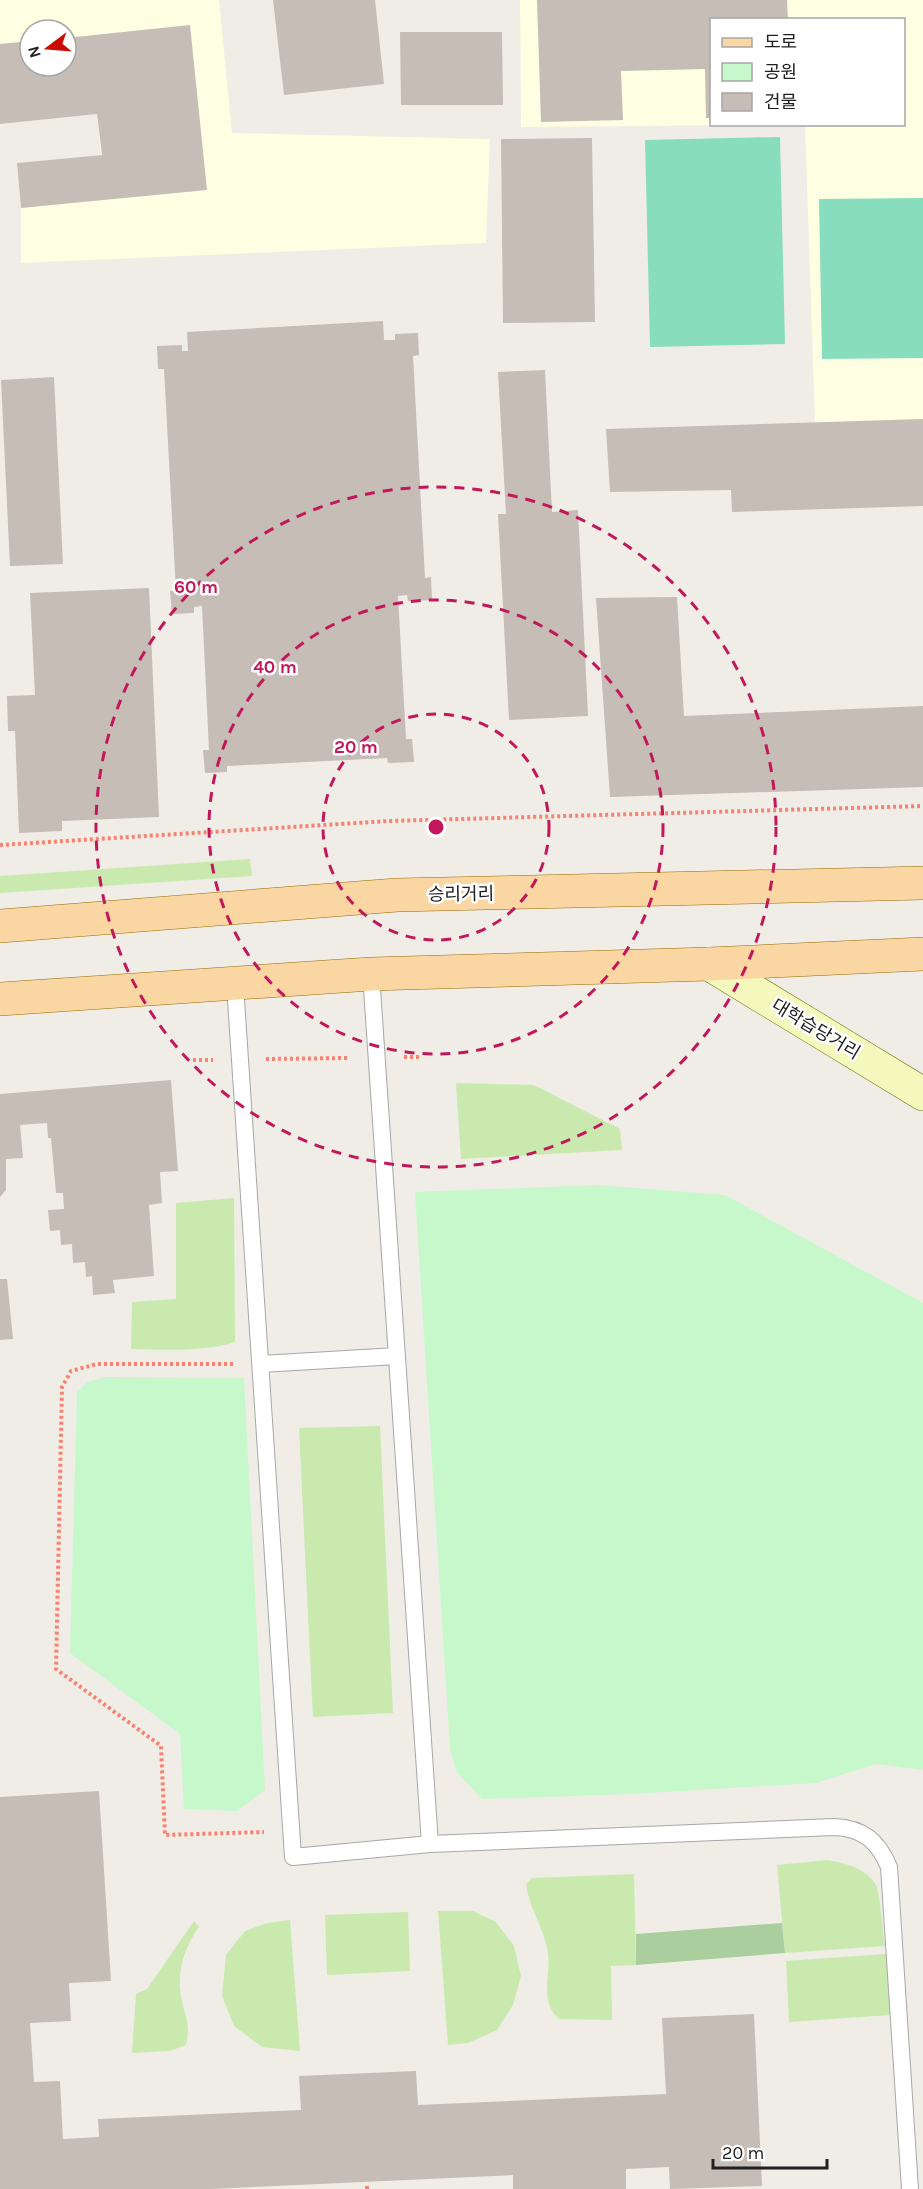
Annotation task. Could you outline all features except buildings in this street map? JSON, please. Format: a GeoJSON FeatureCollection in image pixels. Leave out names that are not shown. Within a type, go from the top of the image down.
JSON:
{"type":"FeatureCollection","features":[{"type":"Feature","properties":{"kind":"main road","name":"승리거리"},"geometry":{"type":"LineString","coordinates":[[0,926],[398,895],[923,883]]}},
{"type":"Feature","properties":{"kind":"main road"},"geometry":{"type":"LineString","coordinates":[[0,999],[235,985],[371,974],[709,964],[923,954]]}},
{"type":"Feature","properties":{"kind":"main road","name":"대학습당거리"},"geometry":{"type":"LineString","coordinates":[[709,964],[923,1094]]}},
{"type":"Feature","properties":{"kind":"lane"},"geometry":{"type":"LineString","coordinates":[[371,974],[430,1845]]}},
{"type":"Feature","properties":{"kind":"lane"},"geometry":{"type":"LineString","coordinates":[[235,985],[293,1857],[430,1845],[834,1827],[850,1828],[863,1834],[884,1855],[890,1867],[910,2189]]}},
{"type":"Feature","properties":{"kind":"lane"},"geometry":{"type":"LineString","coordinates":[[261,1364],[397,1356]]}},
{"type":"Feature","properties":{"kind":"path"},"geometry":{"type":"LineString","coordinates":[[0,845],[389,820],[923,806]]}},
{"type":"Feature","properties":{"kind":"path"},"geometry":{"type":"LineString","coordinates":[[396,1057],[420,1057]]}},
{"type":"Feature","properties":{"kind":"path"},"geometry":{"type":"LineString","coordinates":[[265,1059],[348,1058]]}},
{"type":"Feature","properties":{"kind":"path"},"geometry":{"type":"LineString","coordinates":[[193,1060],[217,1060]]}},
{"type":"Feature","properties":{"kind":"path"},"geometry":{"type":"LineString","coordinates":[[261,1364],[97,1364],[71,1371],[62,1387],[56,1669],[161,1746],[165,1835],[292,1831]]}},
{"type":"Feature","properties":{"kind":"shaded area"},"geometry":{"type":"Polygon","coordinates":[[[0,0],[219,0],[232,133],[490,139],[486,243],[21,263],[21,208],[17,163],[101,155],[97,114],[0,124],[0,0]]]}},
{"type":"Feature","properties":{"kind":"shaded area"},"geometry":{"type":"Polygon","coordinates":[[[520,0],[923,0],[923,419],[815,423],[805,126],[905,126],[905,18],[710,18],[710,125],[521,127],[520,0]]]}},
{"type":"Feature","properties":{"kind":"green space"},"geometry":{"type":"Polygon","coordinates":[[[780,137],[785,344],[650,347],[645,140],[780,137]]]}},
{"type":"Feature","properties":{"kind":"green space"},"geometry":{"type":"Polygon","coordinates":[[[923,198],[923,358],[822,359],[819,199],[923,198]]]}},
{"type":"Feature","properties":{"kind":"green space"},"geometry":{"type":"Polygon","coordinates":[[[250,859],[252,876],[0,893],[0,876],[250,859]]]}},
{"type":"Feature","properties":{"kind":"green space"},"geometry":{"type":"Polygon","coordinates":[[[456,1083],[534,1085],[620,1129],[622,1150],[461,1159],[456,1083]]]}},
{"type":"Feature","properties":{"kind":"green space"},"geometry":{"type":"Polygon","coordinates":[[[598,1185],[725,1195],[923,1303],[923,1770],[876,1764],[816,1783],[631,1794],[482,1799],[456,1771],[450,1749],[415,1192],[598,1185]]]}},
{"type":"Feature","properties":{"kind":"green space"},"geometry":{"type":"Polygon","coordinates":[[[234,1198],[235,1342],[197,1349],[131,1349],[132,1302],[176,1299],[176,1203],[234,1198]]]}},
{"type":"Feature","properties":{"kind":"green space"},"geometry":{"type":"Polygon","coordinates":[[[105,1377],[244,1378],[265,1790],[237,1811],[184,1809],[180,1734],[70,1653],[77,1392],[87,1382],[105,1377]]]}},
{"type":"Feature","properties":{"kind":"green space"},"geometry":{"type":"Polygon","coordinates":[[[380,1426],[393,1713],[313,1717],[299,1428],[380,1426]]]}},
{"type":"Feature","properties":{"kind":"green space"},"geometry":{"type":"Polygon","coordinates":[[[827,1860],[861,1870],[872,1879],[877,1889],[885,1946],[785,1953],[777,1865],[827,1860]]]}},
{"type":"Feature","properties":{"kind":"green space"},"geometry":{"type":"Polygon","coordinates":[[[634,1874],[636,1965],[611,1966],[612,2020],[559,2019],[549,2004],[548,1952],[526,1884],[532,1878],[634,1874]]]}},
{"type":"Feature","properties":{"kind":"green space"},"geometry":{"type":"Polygon","coordinates":[[[438,1911],[473,1911],[496,1922],[514,1946],[521,1976],[513,2005],[497,2030],[468,2043],[448,2045],[438,1911]]]}},
{"type":"Feature","properties":{"kind":"green space"},"geometry":{"type":"Polygon","coordinates":[[[408,1912],[410,1971],[327,1975],[325,1915],[408,1912]]]}},
{"type":"Feature","properties":{"kind":"green space"},"geometry":{"type":"Polygon","coordinates":[[[290,1920],[300,2051],[262,2047],[234,2026],[222,1996],[226,1955],[245,1931],[267,1923],[290,1920]]]}},
{"type":"Feature","properties":{"kind":"green space"},"geometry":{"type":"Polygon","coordinates":[[[194,1921],[199,1927],[190,1941],[180,1973],[181,1997],[188,2029],[186,2045],[170,2051],[132,2053],[136,1994],[147,1989],[194,1921]]]}},
{"type":"Feature","properties":{"kind":"green space"},"geometry":{"type":"Polygon","coordinates":[[[782,1923],[785,1953],[636,1965],[636,1934],[782,1923]]]}},
{"type":"Feature","properties":{"kind":"green space"},"geometry":{"type":"Polygon","coordinates":[[[886,1954],[890,2015],[789,2022],[786,1961],[886,1954]]]}}]}
